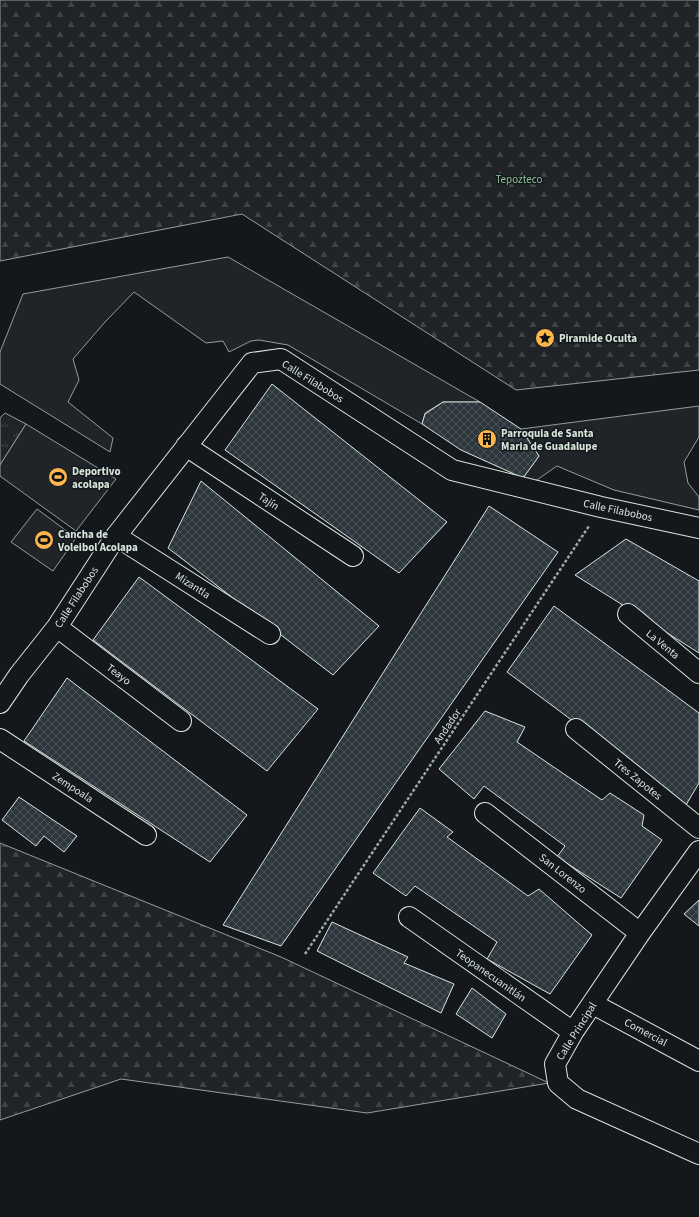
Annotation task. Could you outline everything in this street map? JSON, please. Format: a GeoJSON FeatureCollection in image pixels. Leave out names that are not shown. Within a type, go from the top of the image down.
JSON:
{"type":"FeatureCollection","features":[{"type":"Feature","properties":{"kind":"street","name":"Calle Filabobos"},"geometry":{"type":"LineString","coordinates":[[0,703],[19,675],[57,627],[116,536],[252,363],[281,359],[452,470],[602,508],[699,528]]}},
{"type":"Feature","properties":{"kind":"street","name":"Tajín"},"geometry":{"type":"LineString","coordinates":[[186,446],[353,556]]}},
{"type":"Feature","properties":{"kind":"street","name":"Mizantla"},"geometry":{"type":"LineString","coordinates":[[116,536],[270,634]]}},
{"type":"Feature","properties":{"kind":"street","name":"La Venta"},"geometry":{"type":"LineString","coordinates":[[628,614],[699,673]]}},
{"type":"Feature","properties":{"kind":"street","name":"Teayo"},"geometry":{"type":"LineString","coordinates":[[57,627],[181,721]]}},
{"type":"Feature","properties":{"kind":"street","name":"Tres Zapotes"},"geometry":{"type":"LineString","coordinates":[[576,729],[699,828]]}},
{"type":"Feature","properties":{"kind":"street","name":"Zempoala"},"geometry":{"type":"LineString","coordinates":[[0,739],[146,835]]}},
{"type":"Feature","properties":{"kind":"street","name":"San Lorenzo"},"geometry":{"type":"LineString","coordinates":[[485,813],[640,933]]}},
{"type":"Feature","properties":{"kind":"street","name":"Calle Principal"},"geometry":{"type":"LineString","coordinates":[[699,851],[640,933],[573,1032],[555,1064],[558,1083],[577,1099],[699,1154]]}},
{"type":"Feature","properties":{"kind":"street","name":"Teopanecuanitlán"},"geometry":{"type":"LineString","coordinates":[[408,917],[573,1032]]}},
{"type":"Feature","properties":{"kind":"street","name":"Comercial"},"geometry":{"type":"LineString","coordinates":[[593,1004],[699,1061]]}},
{"type":"Feature","properties":{"kind":"path","name":"Andador"},"geometry":{"type":"LineString","coordinates":[[305,954],[602,508]]}},
{"type":"Feature","properties":{"kind":"green space","name":"Tepozteco"},"geometry":{"type":"Polygon","coordinates":[[[0,0],[699,0],[699,370],[516,390],[242,214],[0,261],[0,0]]]}},
{"type":"Feature","properties":{"kind":"green space"},"geometry":{"type":"Polygon","coordinates":[[[228,257],[480,402],[443,402],[425,413],[422,424],[288,345],[259,340],[251,341],[229,352],[223,341],[206,343],[134,292],[105,322],[73,359],[79,380],[68,402],[113,438],[110,452],[0,384],[0,352],[23,294],[228,257]]]}},
{"type":"Feature","properties":{"kind":"green space"},"geometry":{"type":"Polygon","coordinates":[[[699,406],[699,437],[684,462],[688,483],[699,497],[699,510],[614,490],[557,466],[534,482],[523,478],[539,456],[521,429],[699,406]]]}},
{"type":"Feature","properties":{"kind":"green space"},"geometry":{"type":"Polygon","coordinates":[[[5,413],[26,424],[0,465],[0,418],[5,413]]]}},
{"type":"Feature","properties":{"kind":"green space","name":"Deportivo acolapa"},"geometry":{"type":"Polygon","coordinates":[[[26,424],[116,479],[76,531],[0,476],[0,465],[26,424]]]}},
{"type":"Feature","properties":{"kind":"green space","name":"Cancha de Voleibol Acolapa"},"geometry":{"type":"Polygon","coordinates":[[[37,509],[76,538],[53,571],[11,542],[37,509]]]}},
{"type":"Feature","properties":{"kind":"green space"},"geometry":{"type":"Polygon","coordinates":[[[0,843],[281,957],[549,1083],[367,1113],[121,1079],[0,1120],[0,843]]]}},
{"type":"Feature","properties":{"kind":"building"},"geometry":{"type":"Polygon","coordinates":[[[272,384],[447,522],[399,573],[225,450],[272,384]]]}},
{"type":"Feature","properties":{"kind":"building","name":"Parroquia de Santa Maria de Guadalupe"},"geometry":{"type":"Polygon","coordinates":[[[443,402],[480,402],[521,429],[539,456],[523,478],[461,450],[422,424],[425,414],[443,402]]]}},
{"type":"Feature","properties":{"kind":"building"},"geometry":{"type":"Polygon","coordinates":[[[201,481],[379,626],[333,675],[168,548],[201,481]]]}},
{"type":"Feature","properties":{"kind":"building"},"geometry":{"type":"Polygon","coordinates":[[[489,506],[558,552],[281,946],[223,925],[489,506]]]}},
{"type":"Feature","properties":{"kind":"building"},"geometry":{"type":"Polygon","coordinates":[[[626,539],[699,581],[699,653],[575,575],[626,539]]]}},
{"type":"Feature","properties":{"kind":"building"},"geometry":{"type":"Polygon","coordinates":[[[139,577],[318,709],[267,771],[93,640],[139,577]]]}},
{"type":"Feature","properties":{"kind":"building"},"geometry":{"type":"Polygon","coordinates":[[[554,606],[699,713],[699,783],[686,805],[507,672],[554,606]]]}},
{"type":"Feature","properties":{"kind":"building"},"geometry":{"type":"Polygon","coordinates":[[[67,678],[247,815],[210,862],[24,741],[67,678]]]}},
{"type":"Feature","properties":{"kind":"building"},"geometry":{"type":"Polygon","coordinates":[[[485,711],[525,727],[517,742],[602,800],[610,793],[644,815],[642,826],[662,840],[621,898],[557,857],[565,846],[484,786],[474,799],[439,769],[485,711]]]}},
{"type":"Feature","properties":{"kind":"building"},"geometry":{"type":"Polygon","coordinates":[[[19,797],[77,836],[64,852],[44,836],[36,846],[2,820],[19,797]]]}},
{"type":"Feature","properties":{"kind":"building"},"geometry":{"type":"Polygon","coordinates":[[[420,808],[453,832],[447,837],[528,896],[539,889],[592,935],[550,994],[487,959],[497,942],[415,886],[406,896],[373,873],[420,808]]]}},
{"type":"Feature","properties":{"kind":"building"},"geometry":{"type":"Polygon","coordinates":[[[699,900],[699,926],[684,914],[699,900]]]}},
{"type":"Feature","properties":{"kind":"building"},"geometry":{"type":"Polygon","coordinates":[[[332,922],[408,957],[404,963],[454,984],[441,1013],[317,951],[332,922]]]}},
{"type":"Feature","properties":{"kind":"building"},"geometry":{"type":"Polygon","coordinates":[[[472,988],[506,1014],[492,1038],[456,1014],[472,988]]]}},
{"type":"Feature","properties":{"kind":"place","name":"Piramide Oculta"},"geometry":{"type":"Point","coordinates":[545,338]}},
{"type":"Feature","properties":{"kind":"place","name":"Parroquia de Santa Maria de Guadalupe"},"geometry":{"type":"Point","coordinates":[487,439]}},
{"type":"Feature","properties":{"kind":"place","name":"Deportivo acolapa"},"geometry":{"type":"Point","coordinates":[58,477]}},
{"type":"Feature","properties":{"kind":"place","name":"Cancha de Voleibol Acolapa"},"geometry":{"type":"Point","coordinates":[44,540]}}]}
